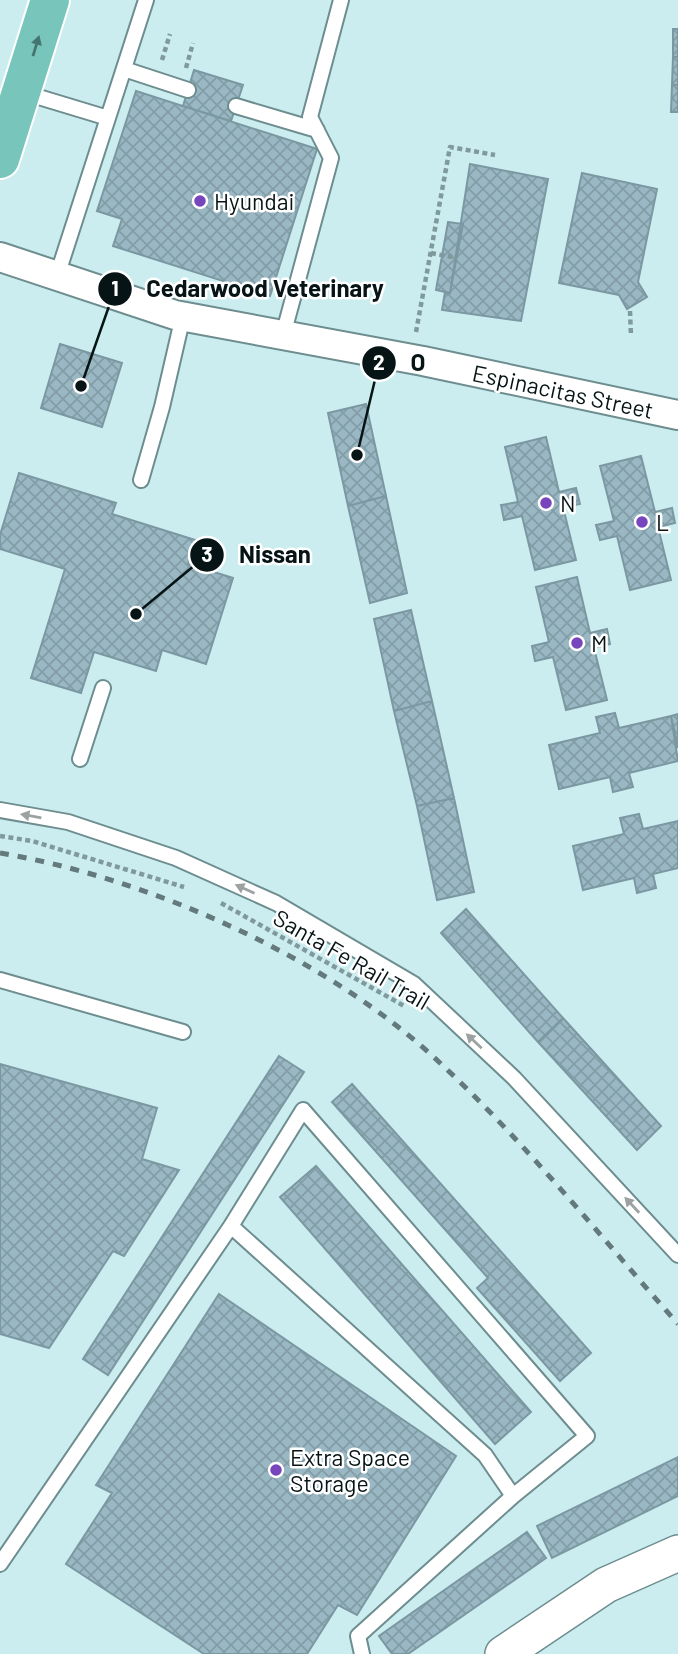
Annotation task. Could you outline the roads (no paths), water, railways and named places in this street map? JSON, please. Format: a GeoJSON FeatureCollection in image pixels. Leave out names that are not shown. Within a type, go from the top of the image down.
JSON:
{"type":"FeatureCollection","features":[{"type":"Feature","properties":{"kind":"main road"},"geometry":{"type":"LineString","coordinates":[[0,159],[50,0]]}},
{"type":"Feature","properties":{"kind":"street","name":"Espinacitas Street"},"geometry":{"type":"LineString","coordinates":[[0,257],[183,316],[678,415]]}},
{"type":"Feature","properties":{"kind":"street"},"geometry":{"type":"LineString","coordinates":[[505,1653],[606,1585],[678,1553]]}},
{"type":"Feature","properties":{"kind":"lane"},"geometry":{"type":"LineString","coordinates":[[57,276],[146,0]]}},
{"type":"Feature","properties":{"kind":"lane"},"geometry":{"type":"LineString","coordinates":[[284,335],[331,158],[310,117],[341,0]]}},
{"type":"Feature","properties":{"kind":"lane"},"geometry":{"type":"LineString","coordinates":[[124,69],[188,90]]}},
{"type":"Feature","properties":{"kind":"lane"},"geometry":{"type":"LineString","coordinates":[[22,92],[108,118]]}},
{"type":"Feature","properties":{"kind":"lane"},"geometry":{"type":"LineString","coordinates":[[236,106],[317,130]]}},
{"type":"Feature","properties":{"kind":"lane"},"geometry":{"type":"LineString","coordinates":[[141,480],[162,407],[183,316]]}},
{"type":"Feature","properties":{"kind":"lane"},"geometry":{"type":"LineString","coordinates":[[80,759],[103,688]]}},
{"type":"Feature","properties":{"kind":"lane"},"geometry":{"type":"LineString","coordinates":[[0,810],[68,822],[177,858],[276,903],[414,984],[514,1079],[678,1255]]}},
{"type":"Feature","properties":{"kind":"lane"},"geometry":{"type":"LineString","coordinates":[[0,980],[183,1032]]}},
{"type":"Feature","properties":{"kind":"lane"},"geometry":{"type":"LineString","coordinates":[[0,1564],[230,1226],[303,1110],[587,1436],[513,1496],[358,1636],[362,1654]]}},
{"type":"Feature","properties":{"kind":"lane"},"geometry":{"type":"LineString","coordinates":[[230,1226],[485,1455],[513,1496]]}},
{"type":"Feature","properties":{"kind":"railway"},"geometry":{"type":"LineString","coordinates":[[0,853],[57,865],[175,903],[234,928],[345,989],[395,1024],[439,1062],[502,1124],[678,1324]]}},
{"type":"Feature","properties":{"kind":"place","name":"Hyundai"},"geometry":{"type":"Point","coordinates":[200,201]}},
{"type":"Feature","properties":{"kind":"place","name":"Cedarwood Veterinary"},"geometry":{"type":"Point","coordinates":[81,386]}},
{"type":"Feature","properties":{"kind":"place","name":"O"},"geometry":{"type":"Point","coordinates":[357,455]}},
{"type":"Feature","properties":{"kind":"place","name":"N"},"geometry":{"type":"Point","coordinates":[546,503]}},
{"type":"Feature","properties":{"kind":"place","name":"L"},"geometry":{"type":"Point","coordinates":[642,522]}},
{"type":"Feature","properties":{"kind":"place","name":"Nissan"},"geometry":{"type":"Point","coordinates":[136,614]}},
{"type":"Feature","properties":{"kind":"place","name":"M"},"geometry":{"type":"Point","coordinates":[577,643]}},
{"type":"Feature","properties":{"kind":"place","name":"Extra Space Storage"},"geometry":{"type":"Point","coordinates":[276,1470]}}]}
